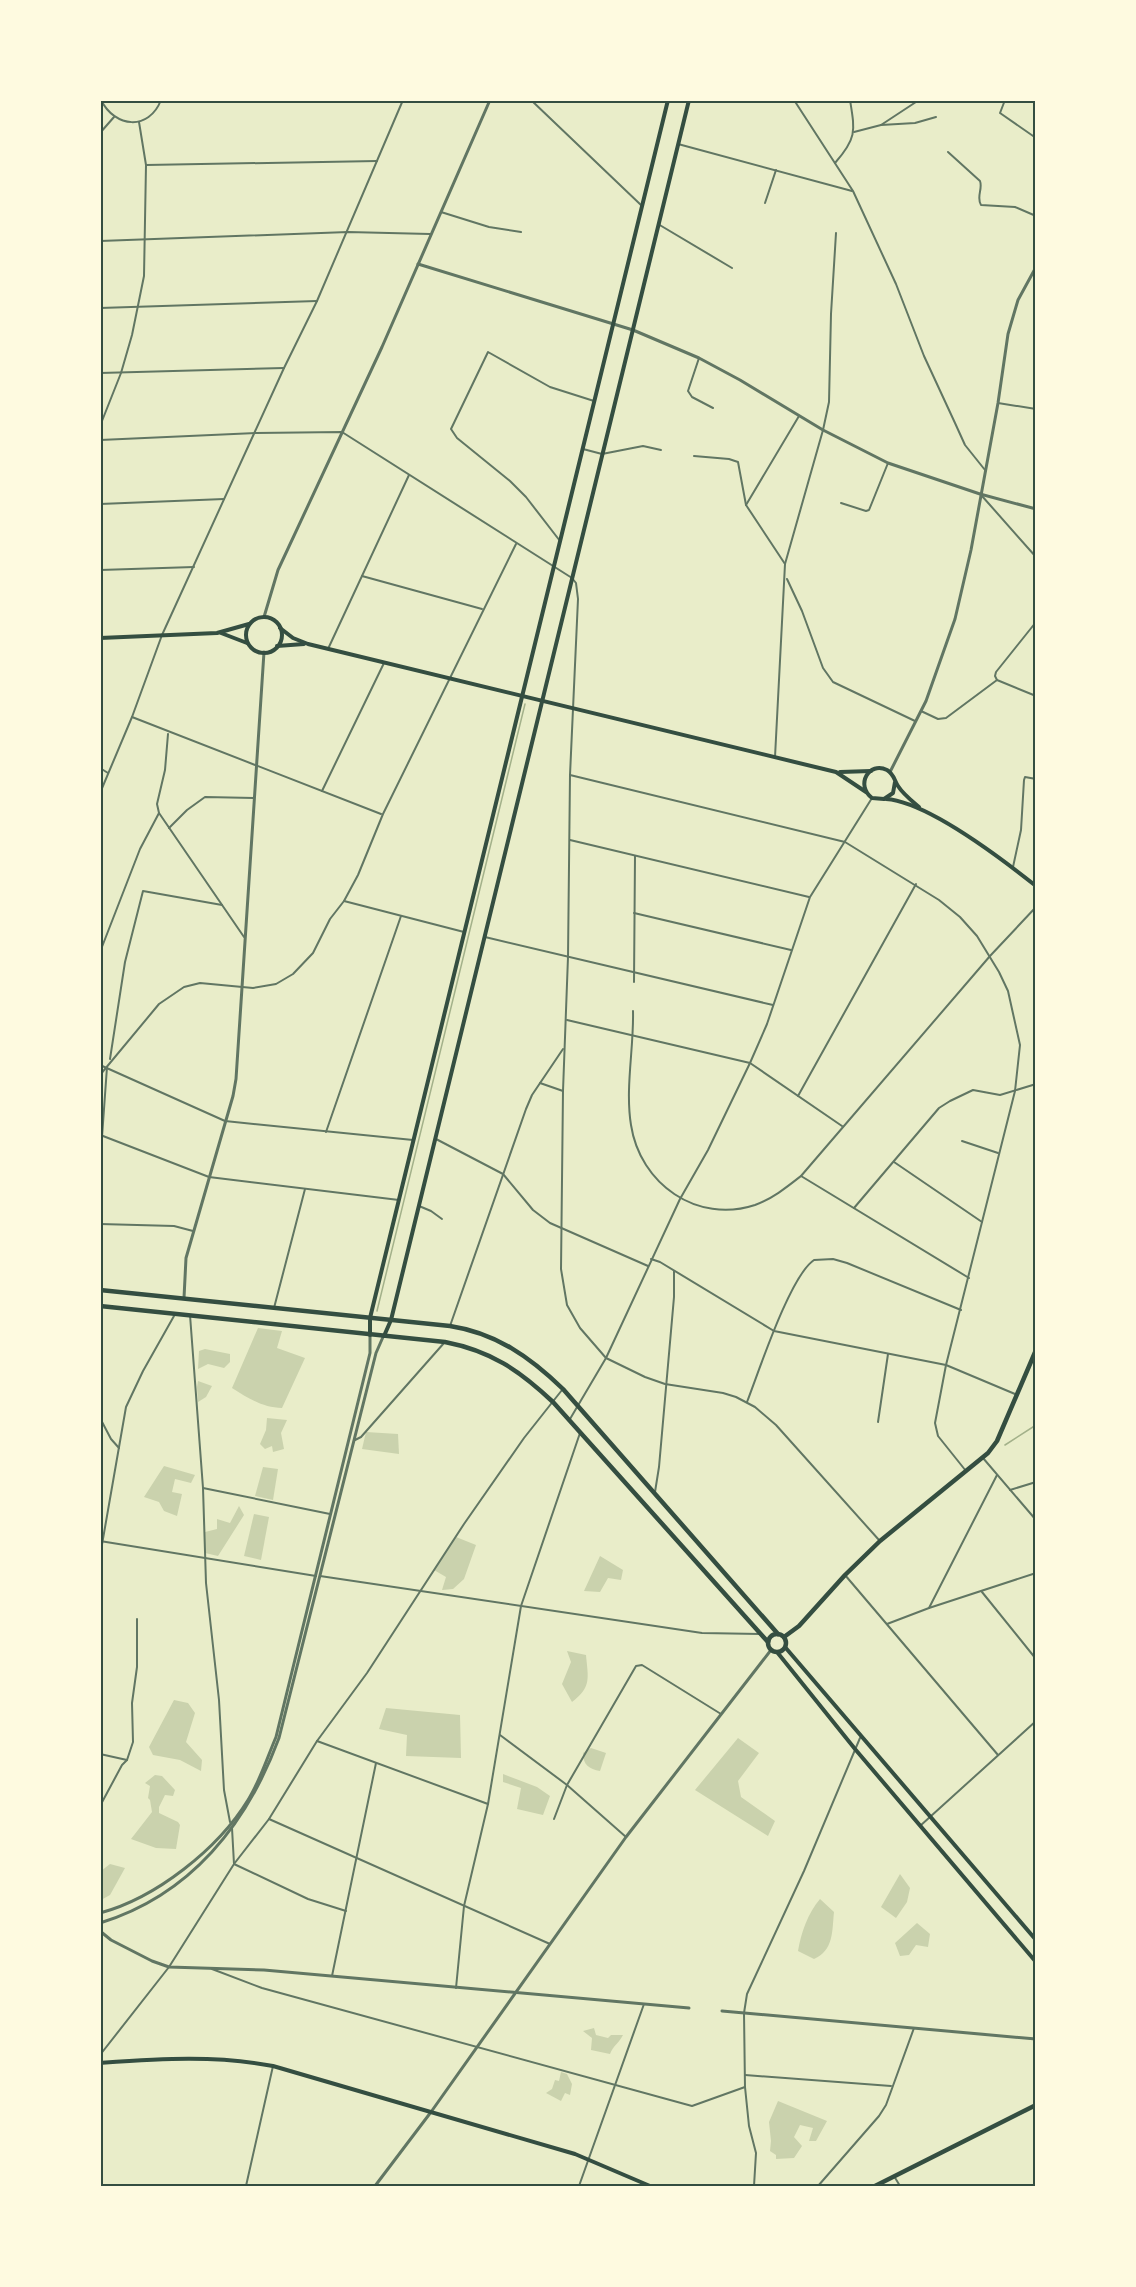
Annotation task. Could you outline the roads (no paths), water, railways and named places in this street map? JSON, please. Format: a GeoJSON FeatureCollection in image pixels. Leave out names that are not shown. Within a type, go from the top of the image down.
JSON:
{"type":"FeatureCollection","features":[{"type":"Feature","properties":{"kind":"main road"},"geometry":{"type":"LineString","coordinates":[[370,1335],[370,1318],[668,100]]}},
{"type":"Feature","properties":{"kind":"main road"},"geometry":{"type":"LineString","coordinates":[[383,1337],[391,1320],[436,1138],[688,100]]}},
{"type":"Feature","properties":{"kind":"main road"},"geometry":{"type":"LineString","coordinates":[[100,638],[217,633],[264,617],[274,620],[288,636],[308,644],[384,663],[836,772],[882,769],[890,772],[902,791],[922,809]]}},
{"type":"Feature","properties":{"kind":"main road"},"geometry":{"type":"LineString","coordinates":[[249,624],[246,634],[249,644]]}},
{"type":"Feature","properties":{"kind":"main road"},"geometry":{"type":"LineString","coordinates":[[277,645],[281,637],[280,628]]}},
{"type":"Feature","properties":{"kind":"main road"},"geometry":{"type":"LineString","coordinates":[[217,633],[264,652],[277,645],[308,644]]}},
{"type":"Feature","properties":{"kind":"main road"},"geometry":{"type":"LineString","coordinates":[[866,792],[864,780],[871,771]]}},
{"type":"Feature","properties":{"kind":"main road"},"geometry":{"type":"LineString","coordinates":[[836,772],[872,798],[902,801],[922,809],[1013,867],[1035,886]]}},
{"type":"Feature","properties":{"kind":"main road"},"geometry":{"type":"LineString","coordinates":[[886,799],[894,791],[895,782]]}},
{"type":"Feature","properties":{"kind":"main road"},"geometry":{"type":"LineString","coordinates":[[100,1290],[450,1326],[477,1332],[508,1345],[535,1364],[563,1389],[778,1634],[784,1638],[785,1647],[1035,1940]]}},
{"type":"Feature","properties":{"kind":"main road"},"geometry":{"type":"LineString","coordinates":[[100,1306],[445,1342],[491,1356],[519,1373],[570,1420],[768,1642],[771,1650],[777,1652],[855,1749],[1035,1962]]}},
{"type":"Feature","properties":{"kind":"main road"},"geometry":{"type":"LineString","coordinates":[[784,1638],[880,1541],[983,1458],[997,1441],[1035,1350]]}},
{"type":"Feature","properties":{"kind":"main road"},"geometry":{"type":"LineString","coordinates":[[768,1642],[773,1635],[778,1634]]}},
{"type":"Feature","properties":{"kind":"main road"},"geometry":{"type":"LineString","coordinates":[[777,1652],[785,1647]]}},
{"type":"Feature","properties":{"kind":"main road"},"geometry":{"type":"LineString","coordinates":[[100,2063],[209,2058],[245,2060],[273,2066],[589,2159],[650,2187]]}},
{"type":"Feature","properties":{"kind":"main road"},"geometry":{"type":"LineString","coordinates":[[875,2187],[1035,2105]]}},
{"type":"Feature","properties":{"kind":"street"},"geometry":{"type":"LineString","coordinates":[[101,100],[106,110],[114,117],[122,121],[139,122],[154,114],[161,100]]}},
{"type":"Feature","properties":{"kind":"street"},"geometry":{"type":"LineString","coordinates":[[100,793],[132,717],[162,635],[317,301],[403,100]]}},
{"type":"Feature","properties":{"kind":"street"},"geometry":{"type":"LineString","coordinates":[[264,617],[278,570],[490,100]]}},
{"type":"Feature","properties":{"kind":"street"},"geometry":{"type":"LineString","coordinates":[[531,100],[642,206]]}},
{"type":"Feature","properties":{"kind":"street"},"geometry":{"type":"LineString","coordinates":[[794,100],[853,192],[896,284],[924,356],[965,445],[985,470]]}},
{"type":"Feature","properties":{"kind":"street"},"geometry":{"type":"LineString","coordinates":[[836,163],[848,147],[854,132],[850,100]]}},
{"type":"Feature","properties":{"kind":"street"},"geometry":{"type":"LineString","coordinates":[[880,125],[919,100]]}},
{"type":"Feature","properties":{"kind":"street"},"geometry":{"type":"LineString","coordinates":[[1005,100],[1000,113],[1035,138]]}},
{"type":"Feature","properties":{"kind":"street"},"geometry":{"type":"LineString","coordinates":[[100,133],[114,117]]}},
{"type":"Feature","properties":{"kind":"street"},"geometry":{"type":"LineString","coordinates":[[854,132],[880,125],[915,123],[936,117]]}},
{"type":"Feature","properties":{"kind":"street"},"geometry":{"type":"LineString","coordinates":[[100,426],[121,373],[139,307],[146,263],[146,165],[139,122]]}},
{"type":"Feature","properties":{"kind":"street"},"geometry":{"type":"LineString","coordinates":[[678,144],[853,192]]}},
{"type":"Feature","properties":{"kind":"street"},"geometry":{"type":"LineString","coordinates":[[948,152],[980,180],[978,199],[981,205],[1015,207],[1035,216]]}},
{"type":"Feature","properties":{"kind":"street"},"geometry":{"type":"LineString","coordinates":[[146,165],[377,161]]}},
{"type":"Feature","properties":{"kind":"street"},"geometry":{"type":"LineString","coordinates":[[765,203],[776,170]]}},
{"type":"Feature","properties":{"kind":"street"},"geometry":{"type":"LineString","coordinates":[[441,212],[489,226],[521,232]]}},
{"type":"Feature","properties":{"kind":"street"},"geometry":{"type":"LineString","coordinates":[[658,224],[732,268]]}},
{"type":"Feature","properties":{"kind":"street"},"geometry":{"type":"LineString","coordinates":[[100,241],[348,232],[431,234]]}},
{"type":"Feature","properties":{"kind":"street"},"geometry":{"type":"LineString","coordinates":[[775,757],[785,564],[824,430],[829,402],[836,233]]}},
{"type":"Feature","properties":{"kind":"street"},"geometry":{"type":"LineString","coordinates":[[418,264],[633,330],[699,358],[824,430],[888,463],[980,494],[1035,508]]}},
{"type":"Feature","properties":{"kind":"street"},"geometry":{"type":"LineString","coordinates":[[890,772],[921,711],[955,619],[971,550],[999,403],[1010,324],[1018,300],[1035,267]]}},
{"type":"Feature","properties":{"kind":"street"},"geometry":{"type":"LineString","coordinates":[[100,308],[317,301]]}},
{"type":"Feature","properties":{"kind":"street"},"geometry":{"type":"LineString","coordinates":[[560,541],[526,497],[457,438],[451,429],[488,352],[550,387],[594,402]]}},
{"type":"Feature","properties":{"kind":"street"},"geometry":{"type":"LineString","coordinates":[[699,358],[688,391],[692,397],[713,408]]}},
{"type":"Feature","properties":{"kind":"street"},"geometry":{"type":"LineString","coordinates":[[100,373],[284,368]]}},
{"type":"Feature","properties":{"kind":"street"},"geometry":{"type":"LineString","coordinates":[[999,403],[1035,409]]}},
{"type":"Feature","properties":{"kind":"street"},"geometry":{"type":"LineString","coordinates":[[746,505],[799,416]]}},
{"type":"Feature","properties":{"kind":"street"},"geometry":{"type":"LineString","coordinates":[[100,440],[256,433],[342,432],[576,583],[578,599],[570,775],[568,957],[563,1091],[562,1282],[567,1305],[583,1333],[606,1358],[665,1384],[723,1393],[755,1407],[776,1425],[880,1541]]}},
{"type":"Feature","properties":{"kind":"street"},"geometry":{"type":"LineString","coordinates":[[583,449],[602,454],[643,446],[661,450]]}},
{"type":"Feature","properties":{"kind":"street"},"geometry":{"type":"LineString","coordinates":[[694,456],[731,459],[738,462],[746,505],[785,564]]}},
{"type":"Feature","properties":{"kind":"street"},"geometry":{"type":"LineString","coordinates":[[841,503],[866,511],[870,510],[888,463]]}},
{"type":"Feature","properties":{"kind":"street"},"geometry":{"type":"LineString","coordinates":[[328,649],[409,474]]}},
{"type":"Feature","properties":{"kind":"street"},"geometry":{"type":"LineString","coordinates":[[980,494],[1035,557]]}},
{"type":"Feature","properties":{"kind":"street"},"geometry":{"type":"LineString","coordinates":[[100,504],[225,499]]}},
{"type":"Feature","properties":{"kind":"street"},"geometry":{"type":"LineString","coordinates":[[100,1075],[159,1004],[184,987],[200,983],[242,988],[276,984],[293,974],[313,953],[330,919],[344,901],[358,875],[383,814],[516,544]]}},
{"type":"Feature","properties":{"kind":"street"},"geometry":{"type":"LineString","coordinates":[[100,570],[194,567]]}},
{"type":"Feature","properties":{"kind":"street"},"geometry":{"type":"LineString","coordinates":[[362,576],[482,609]]}},
{"type":"Feature","properties":{"kind":"street"},"geometry":{"type":"LineString","coordinates":[[786,577],[802,610],[823,668],[832,682],[916,722]]}},
{"type":"Feature","properties":{"kind":"street"},"geometry":{"type":"LineString","coordinates":[[997,680],[996,672],[1035,622]]}},
{"type":"Feature","properties":{"kind":"street"},"geometry":{"type":"LineString","coordinates":[[184,1299],[186,1258],[236,1079],[264,652]]}},
{"type":"Feature","properties":{"kind":"street"},"geometry":{"type":"LineString","coordinates":[[322,791],[384,663]]}},
{"type":"Feature","properties":{"kind":"street"},"geometry":{"type":"LineString","coordinates":[[921,711],[938,719],[946,718],[997,680]]}},
{"type":"Feature","properties":{"kind":"street"},"geometry":{"type":"LineString","coordinates":[[997,680],[1035,696]]}},
{"type":"Feature","properties":{"kind":"street"},"geometry":{"type":"LineString","coordinates":[[132,717],[383,814]]}},
{"type":"Feature","properties":{"kind":"street"},"geometry":{"type":"LineString","coordinates":[[169,733],[165,770],[157,804],[159,813],[245,937]]}},
{"type":"Feature","properties":{"kind":"street"},"geometry":{"type":"LineString","coordinates":[[100,768],[108,774]]}},
{"type":"Feature","properties":{"kind":"street"},"geometry":{"type":"LineString","coordinates":[[570,775],[845,842],[916,884],[960,917],[978,936],[990,956],[1008,991],[1016,1019],[1020,1045],[1015,1091],[946,1365],[934,1423],[935,1431],[966,1471]]}},
{"type":"Feature","properties":{"kind":"street"},"geometry":{"type":"LineString","coordinates":[[1013,867],[1021,830],[1023,780],[1025,777],[1035,779]]}},
{"type":"Feature","properties":{"kind":"street"},"geometry":{"type":"LineString","coordinates":[[170,828],[187,810],[205,797],[254,798]]}},
{"type":"Feature","properties":{"kind":"street"},"geometry":{"type":"LineString","coordinates":[[570,1420],[606,1358],[680,1199],[708,1150],[750,1063],[773,1005],[810,897],[872,798]]}},
{"type":"Feature","properties":{"kind":"street"},"geometry":{"type":"LineString","coordinates":[[101,951],[140,849],[159,813]]}},
{"type":"Feature","properties":{"kind":"street"},"geometry":{"type":"LineString","coordinates":[[570,840],[810,897]]}},
{"type":"Feature","properties":{"kind":"street"},"geometry":{"type":"LineString","coordinates":[[634,982],[635,856]]}},
{"type":"Feature","properties":{"kind":"street"},"geometry":{"type":"LineString","coordinates":[[798,1096],[916,884]]}},
{"type":"Feature","properties":{"kind":"street"},"geometry":{"type":"LineString","coordinates":[[110,1062],[125,962],[143,891],[222,905]]}},
{"type":"Feature","properties":{"kind":"street"},"geometry":{"type":"LineString","coordinates":[[344,901],[465,932]]}},
{"type":"Feature","properties":{"kind":"street"},"geometry":{"type":"LineString","coordinates":[[633,1011],[634,1035],[629,1110],[634,1141],[646,1168],[656,1181],[680,1199],[702,1207],[729,1209],[752,1206],[783,1190],[801,1176],[842,1126],[1035,907]]}},
{"type":"Feature","properties":{"kind":"street"},"geometry":{"type":"LineString","coordinates":[[634,913],[791,950]]}},
{"type":"Feature","properties":{"kind":"street"},"geometry":{"type":"LineString","coordinates":[[326,1132],[401,916]]}},
{"type":"Feature","properties":{"kind":"street"},"geometry":{"type":"LineString","coordinates":[[485,937],[773,1005]]}},
{"type":"Feature","properties":{"kind":"street"},"geometry":{"type":"LineString","coordinates":[[566,1020],[750,1063],[842,1126]]}},
{"type":"Feature","properties":{"kind":"street"},"geometry":{"type":"LineString","coordinates":[[450,1326],[526,1109],[564,1047]]}},
{"type":"Feature","properties":{"kind":"street"},"geometry":{"type":"LineString","coordinates":[[100,1065],[225,1121],[413,1140]]}},
{"type":"Feature","properties":{"kind":"street"},"geometry":{"type":"LineString","coordinates":[[100,1165],[107,1067]]}},
{"type":"Feature","properties":{"kind":"street"},"geometry":{"type":"LineString","coordinates":[[540,1083],[563,1091]]}},
{"type":"Feature","properties":{"kind":"street"},"geometry":{"type":"LineString","coordinates":[[854,1208],[939,1108],[973,1090],[1000,1095],[1035,1084]]}},
{"type":"Feature","properties":{"kind":"street"},"geometry":{"type":"LineString","coordinates":[[103,1136],[209,1177],[399,1200]]}},
{"type":"Feature","properties":{"kind":"street"},"geometry":{"type":"LineString","coordinates":[[436,1138],[503,1174],[533,1210],[562,1229],[648,1266]]}},
{"type":"Feature","properties":{"kind":"street"},"geometry":{"type":"LineString","coordinates":[[962,1141],[998,1153]]}},
{"type":"Feature","properties":{"kind":"street"},"geometry":{"type":"LineString","coordinates":[[894,1162],[982,1222]]}},
{"type":"Feature","properties":{"kind":"street"},"geometry":{"type":"LineString","coordinates":[[801,1176],[969,1278]]}},
{"type":"Feature","properties":{"kind":"street"},"geometry":{"type":"LineString","coordinates":[[274,1308],[305,1190]]}},
{"type":"Feature","properties":{"kind":"street"},"geometry":{"type":"LineString","coordinates":[[419,1206],[430,1210],[442,1219]]}},
{"type":"Feature","properties":{"kind":"street"},"geometry":{"type":"LineString","coordinates":[[100,1224],[174,1226],[193,1230]]}},
{"type":"Feature","properties":{"kind":"street"},"geometry":{"type":"LineString","coordinates":[[747,1402],[774,1331],[802,1272],[814,1260],[823,1258],[847,1263],[961,1310]]}},
{"type":"Feature","properties":{"kind":"street"},"geometry":{"type":"LineString","coordinates":[[651,1259],[774,1331],[946,1365],[1017,1395]]}},
{"type":"Feature","properties":{"kind":"street"},"geometry":{"type":"LineString","coordinates":[[654,1493],[659,1467],[674,1271]]}},
{"type":"Feature","properties":{"kind":"street"},"geometry":{"type":"LineString","coordinates":[[100,1556],[129,1400],[175,1313]]}},
{"type":"Feature","properties":{"kind":"street"},"geometry":{"type":"LineString","coordinates":[[190,1315],[203,1488],[205,1558],[219,1700],[224,1790],[230,1822]]}},
{"type":"Feature","properties":{"kind":"street"},"geometry":{"type":"LineString","coordinates":[[100,1923],[141,1907],[178,1884],[207,1857],[232,1828],[257,1791],[279,1738],[318,1576],[330,1514],[370,1353],[370,1335]]}},
{"type":"Feature","properties":{"kind":"street"},"geometry":{"type":"LineString","coordinates":[[100,1913],[153,1891],[190,1865],[239,1812],[254,1790],[276,1737],[376,1353],[383,1337]]}},
{"type":"Feature","properties":{"kind":"street"},"geometry":{"type":"LineString","coordinates":[[355,1440],[361,1437],[445,1342]]}},
{"type":"Feature","properties":{"kind":"street"},"geometry":{"type":"LineString","coordinates":[[878,1422],[888,1354]]}},
{"type":"Feature","properties":{"kind":"street"},"geometry":{"type":"LineString","coordinates":[[100,2055],[169,1967],[234,1864],[269,1819],[317,1741],[367,1673],[464,1524],[563,1389]]}},
{"type":"Feature","properties":{"kind":"street"},"geometry":{"type":"LineString","coordinates":[[100,1418],[111,1439],[119,1448]]}},
{"type":"Feature","properties":{"kind":"street"},"geometry":{"type":"LineString","coordinates":[[456,1988],[464,1906],[488,1804],[520,1606],[581,1432]]}},
{"type":"Feature","properties":{"kind":"street"},"geometry":{"type":"LineString","coordinates":[[983,1458],[1035,1520]]}},
{"type":"Feature","properties":{"kind":"street"},"geometry":{"type":"LineString","coordinates":[[928,1608],[997,1475]]}},
{"type":"Feature","properties":{"kind":"street"},"geometry":{"type":"LineString","coordinates":[[1010,1490],[1035,1482]]}},
{"type":"Feature","properties":{"kind":"street"},"geometry":{"type":"LineString","coordinates":[[203,1488],[330,1514]]}},
{"type":"Feature","properties":{"kind":"street"},"geometry":{"type":"LineString","coordinates":[[102,1541],[420,1592],[702,1633],[760,1634]]}},
{"type":"Feature","properties":{"kind":"street"},"geometry":{"type":"LineString","coordinates":[[887,1624],[1035,1573]]}},
{"type":"Feature","properties":{"kind":"street"},"geometry":{"type":"LineString","coordinates":[[845,1575],[998,1755]]}},
{"type":"Feature","properties":{"kind":"street"},"geometry":{"type":"LineString","coordinates":[[982,1592],[1035,1659]]}},
{"type":"Feature","properties":{"kind":"street"},"geometry":{"type":"LineString","coordinates":[[100,1806],[127,1760],[133,1742],[132,1703],[137,1667],[137,1619]]}},
{"type":"Feature","properties":{"kind":"street"},"geometry":{"type":"LineString","coordinates":[[375,2187],[626,1837],[771,1650]]}},
{"type":"Feature","properties":{"kind":"street"},"geometry":{"type":"LineString","coordinates":[[554,1819],[567,1785],[630,1676],[639,1665],[721,1714]]}},
{"type":"Feature","properties":{"kind":"street"},"geometry":{"type":"LineString","coordinates":[[920,1826],[1035,1721]]}},
{"type":"Feature","properties":{"kind":"street"},"geometry":{"type":"LineString","coordinates":[[500,1735],[567,1785],[626,1837]]}},
{"type":"Feature","properties":{"kind":"street"},"geometry":{"type":"LineString","coordinates":[[754,2187],[756,2153],[749,2126],[745,2087],[744,2013],[752,1982],[804,1871],[861,1736]]}},
{"type":"Feature","properties":{"kind":"street"},"geometry":{"type":"LineString","coordinates":[[317,1741],[488,1804]]}},
{"type":"Feature","properties":{"kind":"street"},"geometry":{"type":"LineString","coordinates":[[100,1754],[127,1760]]}},
{"type":"Feature","properties":{"kind":"street"},"geometry":{"type":"LineString","coordinates":[[333,1976],[376,1763]]}},
{"type":"Feature","properties":{"kind":"street"},"geometry":{"type":"LineString","coordinates":[[269,1819],[550,1944]]}},
{"type":"Feature","properties":{"kind":"street"},"geometry":{"type":"LineString","coordinates":[[232,1828],[234,1864]]}},
{"type":"Feature","properties":{"kind":"street"},"geometry":{"type":"LineString","coordinates":[[234,1864],[294,1893],[346,1911]]}},
{"type":"Feature","properties":{"kind":"street"},"geometry":{"type":"LineString","coordinates":[[100,1931],[111,1940],[169,1967],[255,1969],[689,2008]]}},
{"type":"Feature","properties":{"kind":"street"},"geometry":{"type":"LineString","coordinates":[[209,1968],[262,1988],[692,2106],[745,2087]]}},
{"type":"Feature","properties":{"kind":"street"},"geometry":{"type":"LineString","coordinates":[[579,2187],[644,2004]]}},
{"type":"Feature","properties":{"kind":"street"},"geometry":{"type":"LineString","coordinates":[[722,2011],[1035,2039]]}},
{"type":"Feature","properties":{"kind":"street"},"geometry":{"type":"LineString","coordinates":[[818,2187],[864,2136],[886,2105],[914,2028]]}},
{"type":"Feature","properties":{"kind":"street"},"geometry":{"type":"LineString","coordinates":[[246,2187],[273,2066]]}},
{"type":"Feature","properties":{"kind":"street"},"geometry":{"type":"LineString","coordinates":[[746,2074],[891,2086]]}},
{"type":"Feature","properties":{"kind":"street"},"geometry":{"type":"LineString","coordinates":[[894,2176],[900,2187]]}},
{"type":"Feature","properties":{"kind":"waterway"},"geometry":{"type":"LineString","coordinates":[[377,1311],[525,704]]}},
{"type":"Feature","properties":{"kind":"waterway"},"geometry":{"type":"LineString","coordinates":[[1005,1445],[1036,1425]]}}]}
